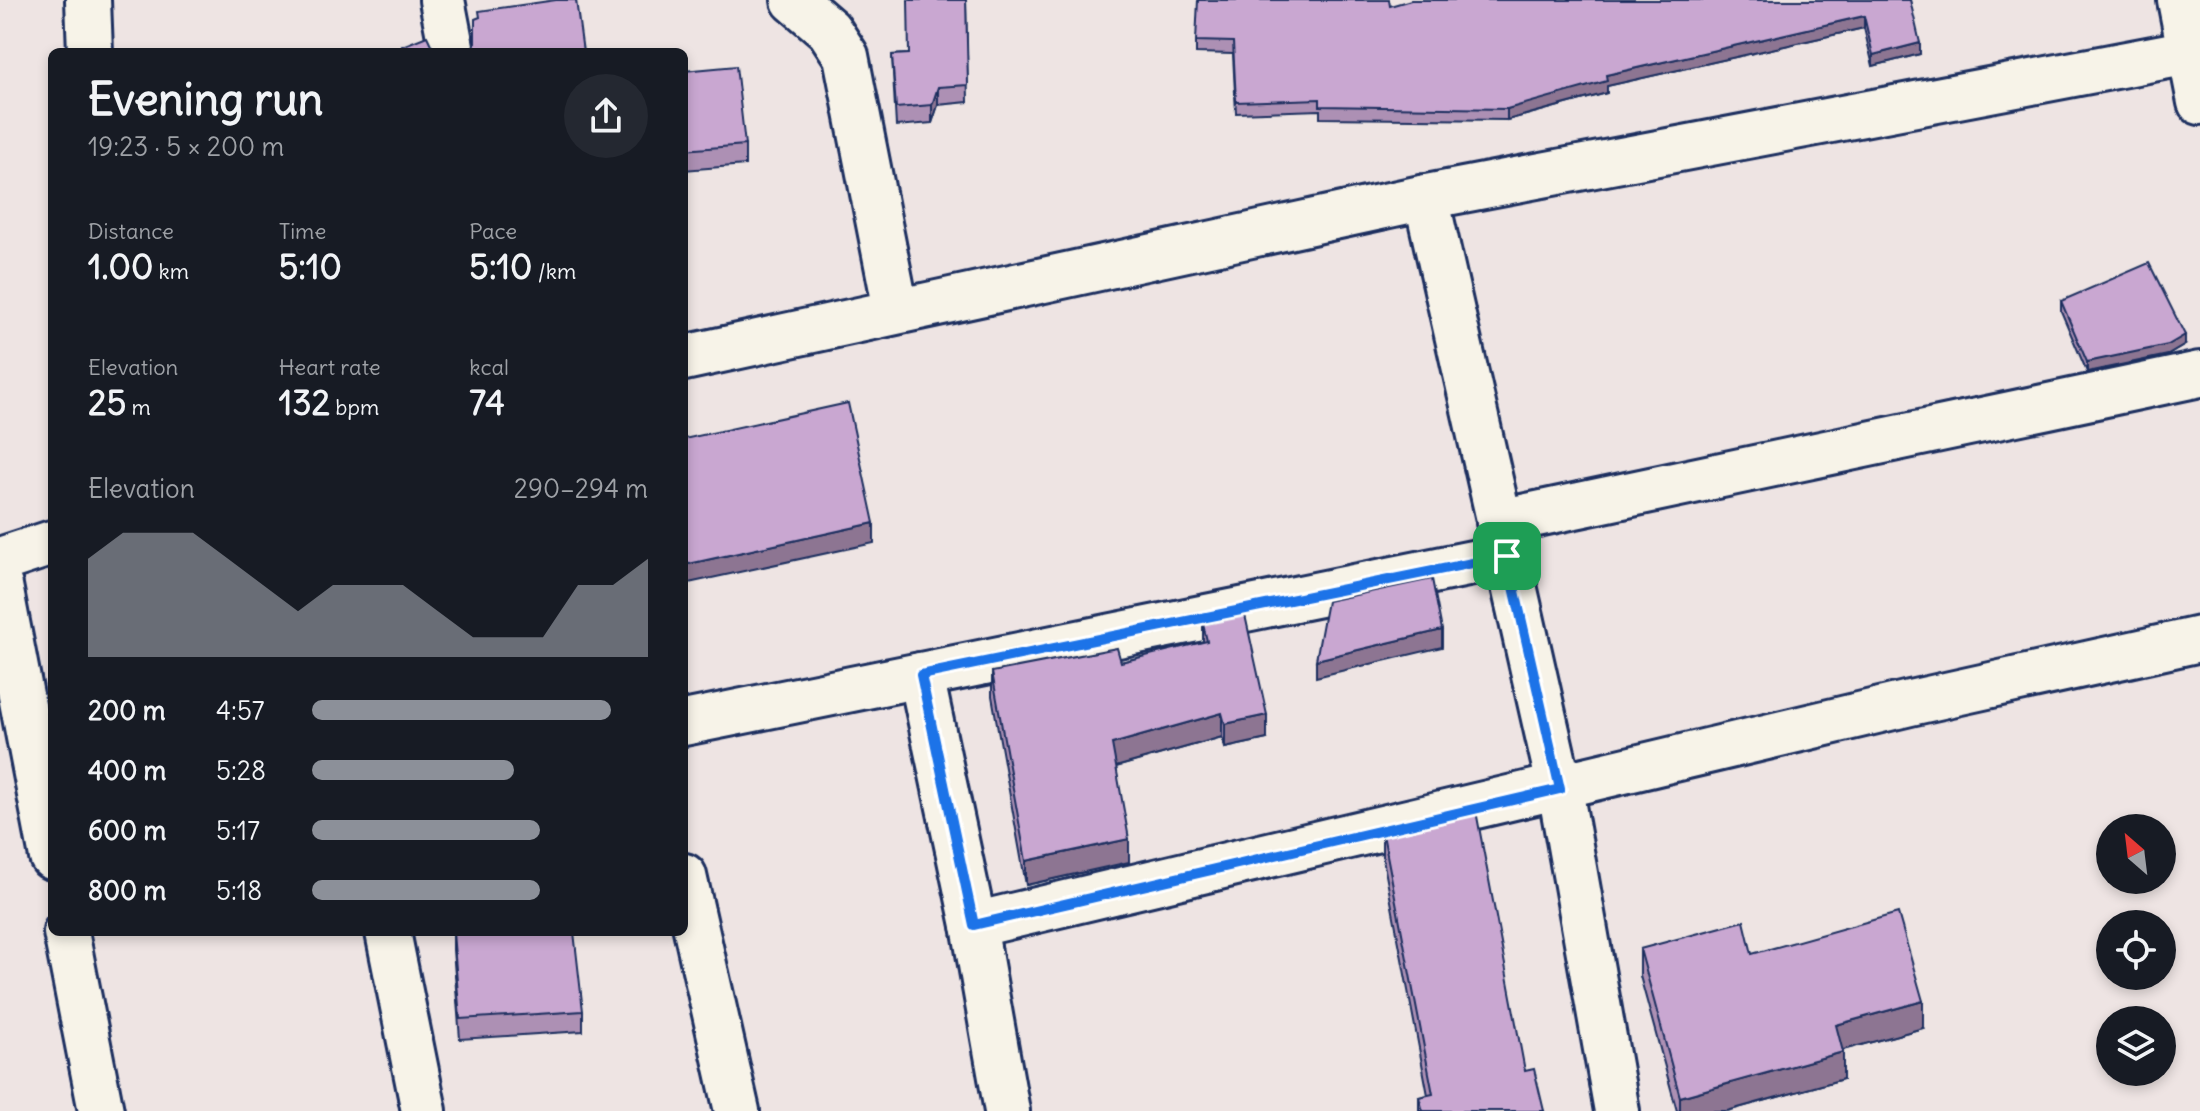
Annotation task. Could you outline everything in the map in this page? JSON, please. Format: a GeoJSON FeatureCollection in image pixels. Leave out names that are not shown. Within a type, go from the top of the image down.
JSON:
{"type":"FeatureCollection","features":[{"type":"Feature","properties":{"kind":"street"},"geometry":{"type":"LineString","coordinates":[[88,0],[90,48]]}},
{"type":"Feature","properties":{"kind":"street"},"geometry":{"type":"LineString","coordinates":[[442,0],[451,48]]}},
{"type":"Feature","properties":{"kind":"street"},"geometry":{"type":"LineString","coordinates":[[794,0],[829,30],[846,56],[896,310]]}},
{"type":"Feature","properties":{"kind":"street"},"geometry":{"type":"LineString","coordinates":[[2180,0],[2195,51],[2200,102]]}},
{"type":"Feature","properties":{"kind":"street"},"geometry":{"type":"LineString","coordinates":[[688,357],[1426,197],[2195,51]]}},
{"type":"Feature","properties":{"kind":"street"},"geometry":{"type":"LineString","coordinates":[[1426,197],[1560,789],[1617,1111]]}},
{"type":"Feature","properties":{"kind":"street"},"geometry":{"type":"LineString","coordinates":[[688,722],[921,675],[2200,374]]}},
{"type":"Feature","properties":{"kind":"street"},"geometry":{"type":"LineString","coordinates":[[0,560],[48,544]]}},
{"type":"Feature","properties":{"kind":"street"},"geometry":{"type":"LineString","coordinates":[[0,586],[48,836]]}},
{"type":"Feature","properties":{"kind":"street"},"geometry":{"type":"LineString","coordinates":[[974,925],[1560,789],[1910,703],[2200,639]]}},
{"type":"Feature","properties":{"kind":"street"},"geometry":{"type":"LineString","coordinates":[[921,675],[974,925],[1007,1111]]}},
{"type":"Feature","properties":{"kind":"street"},"geometry":{"type":"LineString","coordinates":[[688,894],[737,1111]]}},
{"type":"Feature","properties":{"kind":"street"},"geometry":{"type":"LineString","coordinates":[[67,936],[101,1111]]}},
{"type":"Feature","properties":{"kind":"street"},"geometry":{"type":"LineString","coordinates":[[389,936],[424,1111]]}},
{"type":"Feature","properties":{"kind":"building"},"geometry":{"type":"Polygon","coordinates":[[[576,0],[582,48],[472,48],[479,11],[576,0]]]}},
{"type":"Feature","properties":{"kind":"building"},"geometry":{"type":"Polygon","coordinates":[[[908,0],[966,0],[968,85],[938,87],[932,105],[896,108],[892,55],[909,54],[908,0]]]}},
{"type":"Feature","properties":{"kind":"building"},"geometry":{"type":"Polygon","coordinates":[[[1198,0],[1389,0],[1390,6],[1411,0],[1910,0],[1920,43],[1873,55],[1864,16],[1606,75],[1607,81],[1507,109],[1320,106],[1320,99],[1236,102],[1233,42],[1196,41],[1198,0]]]}},
{"type":"Feature","properties":{"kind":"building"},"geometry":{"type":"Polygon","coordinates":[[[427,36],[433,48],[403,48],[427,36]]]}},
{"type":"Feature","properties":{"kind":"building"},"geometry":{"type":"Polygon","coordinates":[[[736,66],[745,145],[688,150],[688,71],[736,66]]]}},
{"type":"Feature","properties":{"kind":"building"},"geometry":{"type":"Polygon","coordinates":[[[2149,263],[2185,335],[2168,345],[2087,362],[2061,301],[2149,263]]]}},
{"type":"Feature","properties":{"kind":"building"},"geometry":{"type":"Polygon","coordinates":[[[848,403],[874,523],[688,564],[688,438],[848,403]]]}},
{"type":"Feature","properties":{"kind":"building"},"geometry":{"type":"Polygon","coordinates":[[[1432,579],[1442,630],[1316,660],[1327,601],[1432,579]]]}},
{"type":"Feature","properties":{"kind":"building"},"geometry":{"type":"Polygon","coordinates":[[[1245,615],[1267,715],[1225,724],[1222,713],[1112,744],[1129,839],[1026,861],[992,672],[1117,648],[1121,662],[1207,641],[1203,624],[1245,615]]]}},
{"type":"Feature","properties":{"kind":"building"},"geometry":{"type":"Polygon","coordinates":[[[1476,811],[1525,1071],[1534,1069],[1544,1111],[1423,1111],[1419,1097],[1433,1094],[1382,829],[1476,811]]]}},
{"type":"Feature","properties":{"kind":"building"},"geometry":{"type":"Polygon","coordinates":[[[1898,913],[1923,1001],[1836,1025],[1843,1052],[1680,1097],[1640,949],[1744,921],[1752,954],[1898,913]]]}},
{"type":"Feature","properties":{"kind":"building"},"geometry":{"type":"Polygon","coordinates":[[[453,936],[574,936],[583,1011],[460,1019],[453,936]]]}},
{"type":"Feature","properties":{"kind":"route"},"geometry":{"type":"LineString","coordinates":[[1507,556],[1560,789],[974,925],[921,675],[1507,556]]}}]}
